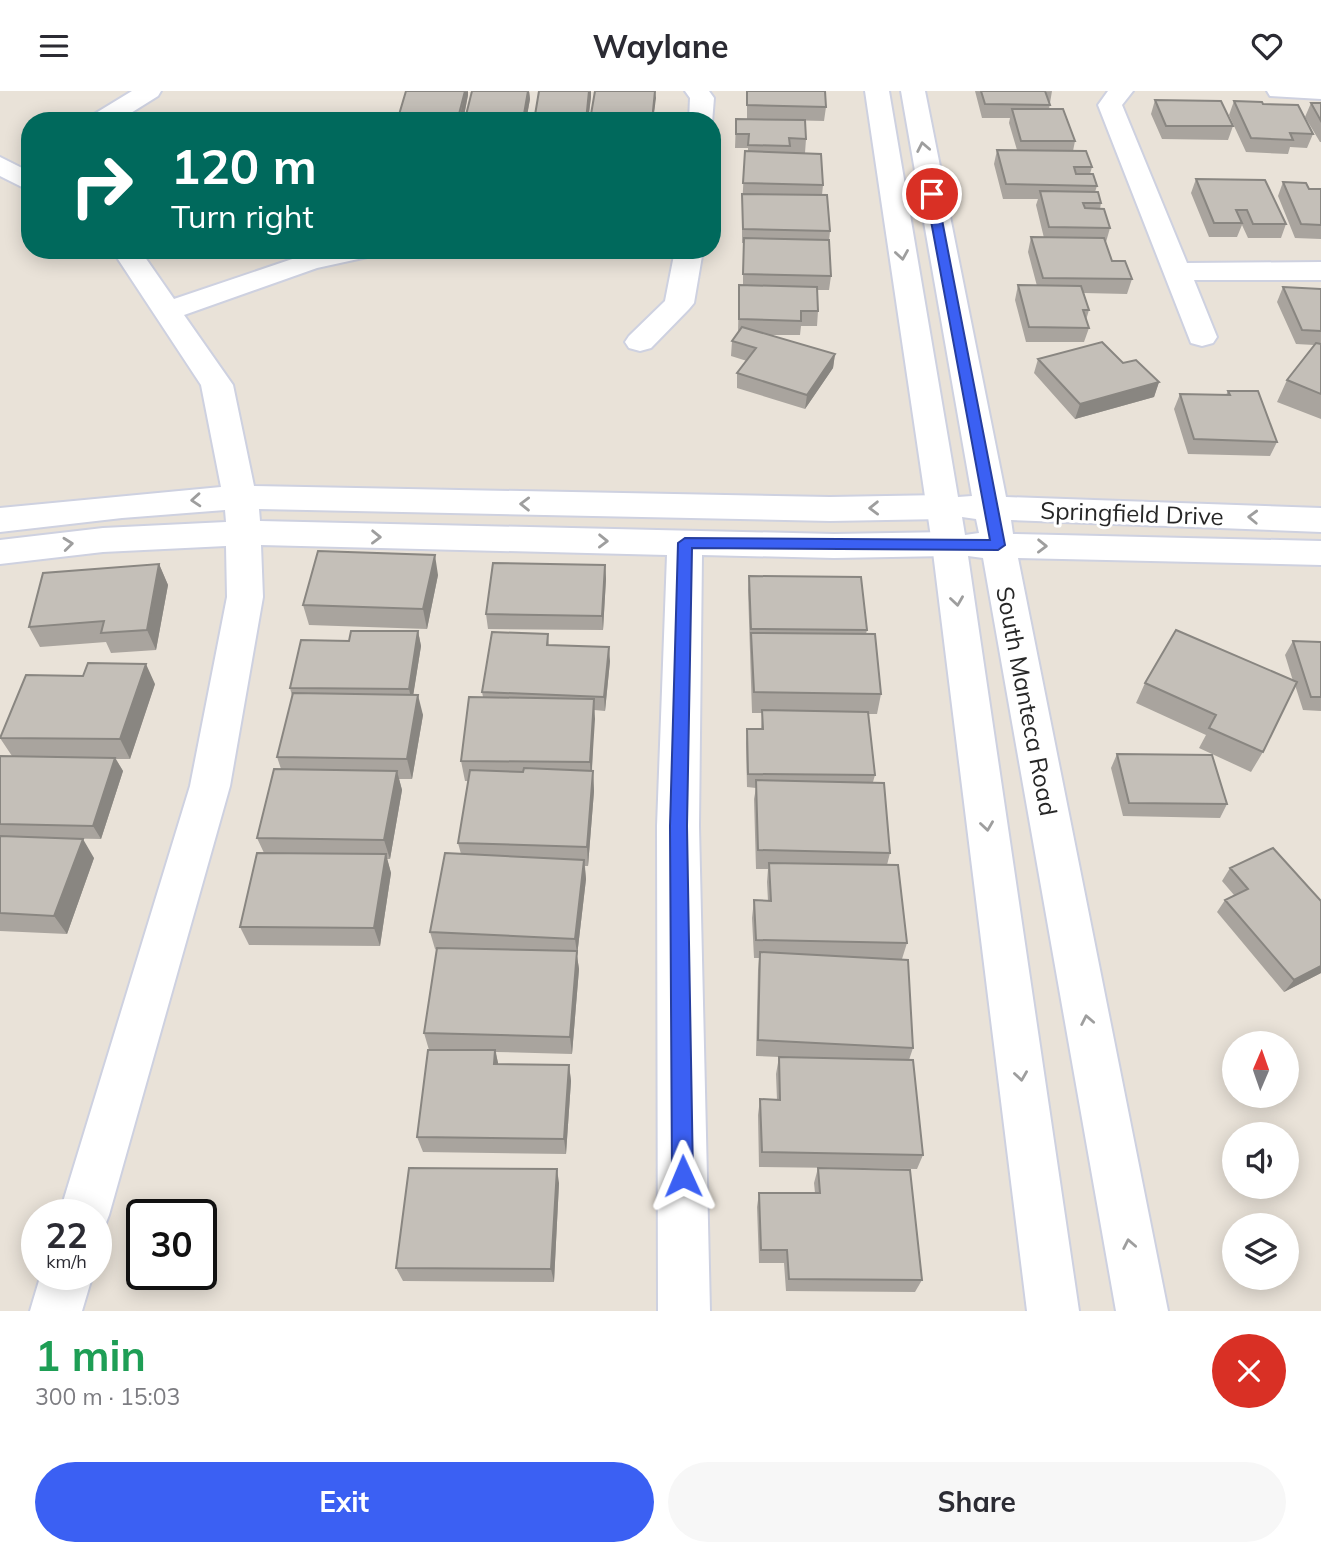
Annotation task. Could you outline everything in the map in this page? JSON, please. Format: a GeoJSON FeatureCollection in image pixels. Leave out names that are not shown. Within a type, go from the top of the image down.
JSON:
{"type":"FeatureCollection","features":[{"type":"Feature","properties":{"kind":"street"},"geometry":{"type":"LineString","coordinates":[[115,112],[149,91]]}},
{"type":"Feature","properties":{"kind":"street"},"geometry":{"type":"LineString","coordinates":[[697,91],[702,98],[701,112]]}},
{"type":"Feature","properties":{"kind":"street","name":"South Manteca Road"},"geometry":{"type":"LineString","coordinates":[[877,91],[949,544],[1053,1311]]}},
{"type":"Feature","properties":{"kind":"street","name":"South Manteca Road"},"geometry":{"type":"LineString","coordinates":[[913,91],[1142,1311]]}},
{"type":"Feature","properties":{"kind":"street"},"geometry":{"type":"LineString","coordinates":[[1120,91],[1110,106],[1202,337]]}},
{"type":"Feature","properties":{"kind":"street"},"geometry":{"type":"LineString","coordinates":[[1279,91],[1321,92]]}},
{"type":"Feature","properties":{"kind":"street"},"geometry":{"type":"LineString","coordinates":[[89,1199],[210,786],[246,597],[242,515],[217,385],[132,259]]}},
{"type":"Feature","properties":{"kind":"street"},"geometry":{"type":"LineString","coordinates":[[167,311],[319,259]]}},
{"type":"Feature","properties":{"kind":"street"},"geometry":{"type":"LineString","coordinates":[[640,342],[680,303],[687,259]]}},
{"type":"Feature","properties":{"kind":"street"},"geometry":{"type":"LineString","coordinates":[[1178,272],[1321,271]]}},
{"type":"Feature","properties":{"kind":"street"},"geometry":{"type":"LineString","coordinates":[[0,520],[122,506],[242,515]]}},
{"type":"Feature","properties":{"kind":"street","name":"Springfield Drive"},"geometry":{"type":"LineString","coordinates":[[242,515],[991,507],[1321,520]]}},
{"type":"Feature","properties":{"kind":"street"},"geometry":{"type":"LineString","coordinates":[[0,552],[103,540],[242,515]]}},
{"type":"Feature","properties":{"kind":"street","name":"Springfield Drive"},"geometry":{"type":"LineString","coordinates":[[242,515],[685,543],[949,544],[1321,553]]}},
{"type":"Feature","properties":{"kind":"street"},"geometry":{"type":"LineString","coordinates":[[684,1311],[678,826],[685,543]]}},
{"type":"Feature","properties":{"kind":"street"},"geometry":{"type":"LineString","coordinates":[[56,1311],[62,1290]]}},
{"type":"Feature","properties":{"kind":"building"},"geometry":{"type":"Polygon","coordinates":[[[406,91],[465,91],[460,112],[400,112],[406,91]]]}},
{"type":"Feature","properties":{"kind":"building"},"geometry":{"type":"Polygon","coordinates":[[[472,91],[528,91],[524,112],[467,112],[472,91]]]}},
{"type":"Feature","properties":{"kind":"building"},"geometry":{"type":"Polygon","coordinates":[[[539,91],[589,91],[587,112],[536,112],[539,91]]]}},
{"type":"Feature","properties":{"kind":"building"},"geometry":{"type":"Polygon","coordinates":[[[595,91],[655,91],[653,112],[591,112],[595,91]]]}},
{"type":"Feature","properties":{"kind":"building"},"geometry":{"type":"Polygon","coordinates":[[[747,91],[825,91],[826,107],[747,105],[747,91]]]}},
{"type":"Feature","properties":{"kind":"building"},"geometry":{"type":"Polygon","coordinates":[[[981,91],[1045,91],[1050,105],[985,104],[981,91]]]}},
{"type":"Feature","properties":{"kind":"building"},"geometry":{"type":"Polygon","coordinates":[[[1155,100],[1221,101],[1233,126],[1166,126],[1155,100]]]}},
{"type":"Feature","properties":{"kind":"building"},"geometry":{"type":"Polygon","coordinates":[[[1234,101],[1298,105],[1313,134],[1290,133],[1293,140],[1251,138],[1234,101]]]}},
{"type":"Feature","properties":{"kind":"building"},"geometry":{"type":"Polygon","coordinates":[[[1311,103],[1321,103],[1321,121],[1311,103]]]}},
{"type":"Feature","properties":{"kind":"building"},"geometry":{"type":"Polygon","coordinates":[[[1012,109],[1063,109],[1075,141],[1021,141],[1012,109]]]}},
{"type":"Feature","properties":{"kind":"building"},"geometry":{"type":"Polygon","coordinates":[[[736,119],[805,120],[806,139],[789,138],[790,146],[748,145],[749,134],[736,134],[736,119]]]}},
{"type":"Feature","properties":{"kind":"building"},"geometry":{"type":"Polygon","coordinates":[[[997,150],[1086,151],[1092,167],[1074,167],[1076,174],[1093,174],[1097,186],[1006,184],[997,150]]]}},
{"type":"Feature","properties":{"kind":"building"},"geometry":{"type":"Polygon","coordinates":[[[745,151],[821,154],[823,185],[743,183],[745,151]]]}},
{"type":"Feature","properties":{"kind":"building"},"geometry":{"type":"Polygon","coordinates":[[[1196,179],[1265,180],[1286,224],[1253,224],[1247,210],[1236,210],[1242,223],[1214,223],[1196,179]]]}},
{"type":"Feature","properties":{"kind":"building"},"geometry":{"type":"Polygon","coordinates":[[[1283,182],[1306,183],[1309,189],[1321,189],[1321,225],[1301,224],[1283,182]]]}},
{"type":"Feature","properties":{"kind":"building"},"geometry":{"type":"Polygon","coordinates":[[[1040,191],[1098,192],[1101,203],[1083,203],[1085,208],[1104,209],[1110,228],[1049,227],[1040,191]]]}},
{"type":"Feature","properties":{"kind":"building"},"geometry":{"type":"Polygon","coordinates":[[[742,194],[827,195],[830,231],[743,229],[742,194]]]}},
{"type":"Feature","properties":{"kind":"building"},"geometry":{"type":"Polygon","coordinates":[[[1031,237],[1104,238],[1112,261],[1125,261],[1132,279],[1043,278],[1031,237]]]}},
{"type":"Feature","properties":{"kind":"building"},"geometry":{"type":"Polygon","coordinates":[[[744,238],[829,240],[831,276],[743,274],[744,238]]]}},
{"type":"Feature","properties":{"kind":"building"},"geometry":{"type":"Polygon","coordinates":[[[739,285],[817,287],[818,311],[801,311],[801,321],[739,319],[739,285]]]}},
{"type":"Feature","properties":{"kind":"building"},"geometry":{"type":"Polygon","coordinates":[[[1018,285],[1081,286],[1089,310],[1083,310],[1089,328],[1029,327],[1018,285]]]}},
{"type":"Feature","properties":{"kind":"building"},"geometry":{"type":"Polygon","coordinates":[[[1283,287],[1321,289],[1321,331],[1302,330],[1283,287]]]}},
{"type":"Feature","properties":{"kind":"building"},"geometry":{"type":"Polygon","coordinates":[[[742,327],[835,354],[807,395],[737,373],[756,348],[732,341],[742,327]]]}},
{"type":"Feature","properties":{"kind":"building"},"geometry":{"type":"Polygon","coordinates":[[[1102,342],[1123,363],[1136,360],[1159,382],[1080,404],[1038,359],[1102,342]]]}},
{"type":"Feature","properties":{"kind":"building"},"geometry":{"type":"Polygon","coordinates":[[[1316,343],[1321,344],[1321,394],[1287,380],[1316,343]]]}},
{"type":"Feature","properties":{"kind":"building"},"geometry":{"type":"Polygon","coordinates":[[[1228,391],[1258,391],[1277,442],[1194,439],[1180,394],[1230,395],[1228,391]]]}},
{"type":"Feature","properties":{"kind":"building"},"geometry":{"type":"Polygon","coordinates":[[[318,551],[435,555],[423,609],[303,605],[318,551]]]}},
{"type":"Feature","properties":{"kind":"building"},"geometry":{"type":"Polygon","coordinates":[[[493,563],[605,565],[602,616],[486,614],[493,563]]]}},
{"type":"Feature","properties":{"kind":"building"},"geometry":{"type":"Polygon","coordinates":[[[159,564],[147,630],[101,633],[104,621],[29,627],[43,573],[159,564]]]}},
{"type":"Feature","properties":{"kind":"building"},"geometry":{"type":"Polygon","coordinates":[[[749,576],[861,577],[867,630],[751,629],[749,576]]]}},
{"type":"Feature","properties":{"kind":"building"},"geometry":{"type":"Polygon","coordinates":[[[1176,630],[1297,682],[1263,752],[1209,728],[1216,715],[1145,683],[1176,630]]]}},
{"type":"Feature","properties":{"kind":"building"},"geometry":{"type":"Polygon","coordinates":[[[351,631],[418,631],[409,689],[290,688],[301,640],[349,641],[351,631]]]}},
{"type":"Feature","properties":{"kind":"building"},"geometry":{"type":"Polygon","coordinates":[[[492,632],[548,634],[547,645],[609,647],[604,697],[482,692],[492,632]]]}},
{"type":"Feature","properties":{"kind":"building"},"geometry":{"type":"Polygon","coordinates":[[[751,633],[875,634],[881,694],[754,692],[751,633]]]}},
{"type":"Feature","properties":{"kind":"building"},"geometry":{"type":"Polygon","coordinates":[[[1293,641],[1321,642],[1321,697],[1311,697],[1293,641]]]}},
{"type":"Feature","properties":{"kind":"building"},"geometry":{"type":"Polygon","coordinates":[[[88,663],[146,664],[120,739],[0,738],[26,675],[83,676],[88,663]]]}},
{"type":"Feature","properties":{"kind":"building"},"geometry":{"type":"Polygon","coordinates":[[[293,693],[418,695],[407,759],[277,757],[293,693]]]}},
{"type":"Feature","properties":{"kind":"building"},"geometry":{"type":"Polygon","coordinates":[[[469,697],[594,699],[590,762],[461,761],[469,697]]]}},
{"type":"Feature","properties":{"kind":"building"},"geometry":{"type":"Polygon","coordinates":[[[762,710],[868,712],[875,775],[748,774],[747,729],[763,729],[762,710]]]}},
{"type":"Feature","properties":{"kind":"building"},"geometry":{"type":"Polygon","coordinates":[[[1117,754],[1212,755],[1227,804],[1129,803],[1117,754]]]}},
{"type":"Feature","properties":{"kind":"building"},"geometry":{"type":"Polygon","coordinates":[[[0,756],[115,758],[93,826],[0,824],[0,756]]]}},
{"type":"Feature","properties":{"kind":"building"},"geometry":{"type":"Polygon","coordinates":[[[524,768],[593,771],[587,847],[458,843],[470,770],[523,772],[524,768]]]}},
{"type":"Feature","properties":{"kind":"building"},"geometry":{"type":"Polygon","coordinates":[[[274,769],[397,771],[384,840],[257,838],[274,769]]]}},
{"type":"Feature","properties":{"kind":"building"},"geometry":{"type":"Polygon","coordinates":[[[756,780],[884,783],[890,853],[758,850],[756,780]]]}},
{"type":"Feature","properties":{"kind":"building"},"geometry":{"type":"Polygon","coordinates":[[[0,836],[83,839],[54,916],[0,913],[0,836]]]}},
{"type":"Feature","properties":{"kind":"building"},"geometry":{"type":"Polygon","coordinates":[[[1273,848],[1321,901],[1321,966],[1294,980],[1225,900],[1248,889],[1230,868],[1273,848]]]}},
{"type":"Feature","properties":{"kind":"building"},"geometry":{"type":"Polygon","coordinates":[[[257,853],[386,854],[374,928],[240,927],[257,853]]]}},
{"type":"Feature","properties":{"kind":"building"},"geometry":{"type":"Polygon","coordinates":[[[445,853],[584,860],[575,939],[430,932],[445,853]]]}},
{"type":"Feature","properties":{"kind":"building"},"geometry":{"type":"Polygon","coordinates":[[[769,863],[898,865],[907,943],[756,940],[754,900],[771,901],[769,863]]]}},
{"type":"Feature","properties":{"kind":"building"},"geometry":{"type":"Polygon","coordinates":[[[437,948],[577,951],[570,1037],[424,1033],[437,948]]]}},
{"type":"Feature","properties":{"kind":"building"},"geometry":{"type":"Polygon","coordinates":[[[760,952],[908,960],[913,1048],[758,1040],[760,952]]]}},
{"type":"Feature","properties":{"kind":"building"},"geometry":{"type":"Polygon","coordinates":[[[428,1050],[495,1050],[494,1064],[569,1065],[564,1139],[417,1137],[428,1050]]]}},
{"type":"Feature","properties":{"kind":"building"},"geometry":{"type":"Polygon","coordinates":[[[779,1057],[913,1060],[923,1155],[762,1152],[760,1099],[780,1100],[779,1057]]]}},
{"type":"Feature","properties":{"kind":"building"},"geometry":{"type":"Polygon","coordinates":[[[409,1168],[557,1169],[551,1269],[396,1268],[409,1168]]]}},
{"type":"Feature","properties":{"kind":"building"},"geometry":{"type":"Polygon","coordinates":[[[818,1168],[910,1170],[922,1280],[789,1279],[787,1250],[761,1250],[759,1193],[820,1193],[818,1168]]]}},
{"type":"Feature","properties":{"kind":"route"},"geometry":{"type":"LineString","coordinates":[[683,1176],[678,826],[685,543],[998,545],[932,194]]}}]}
